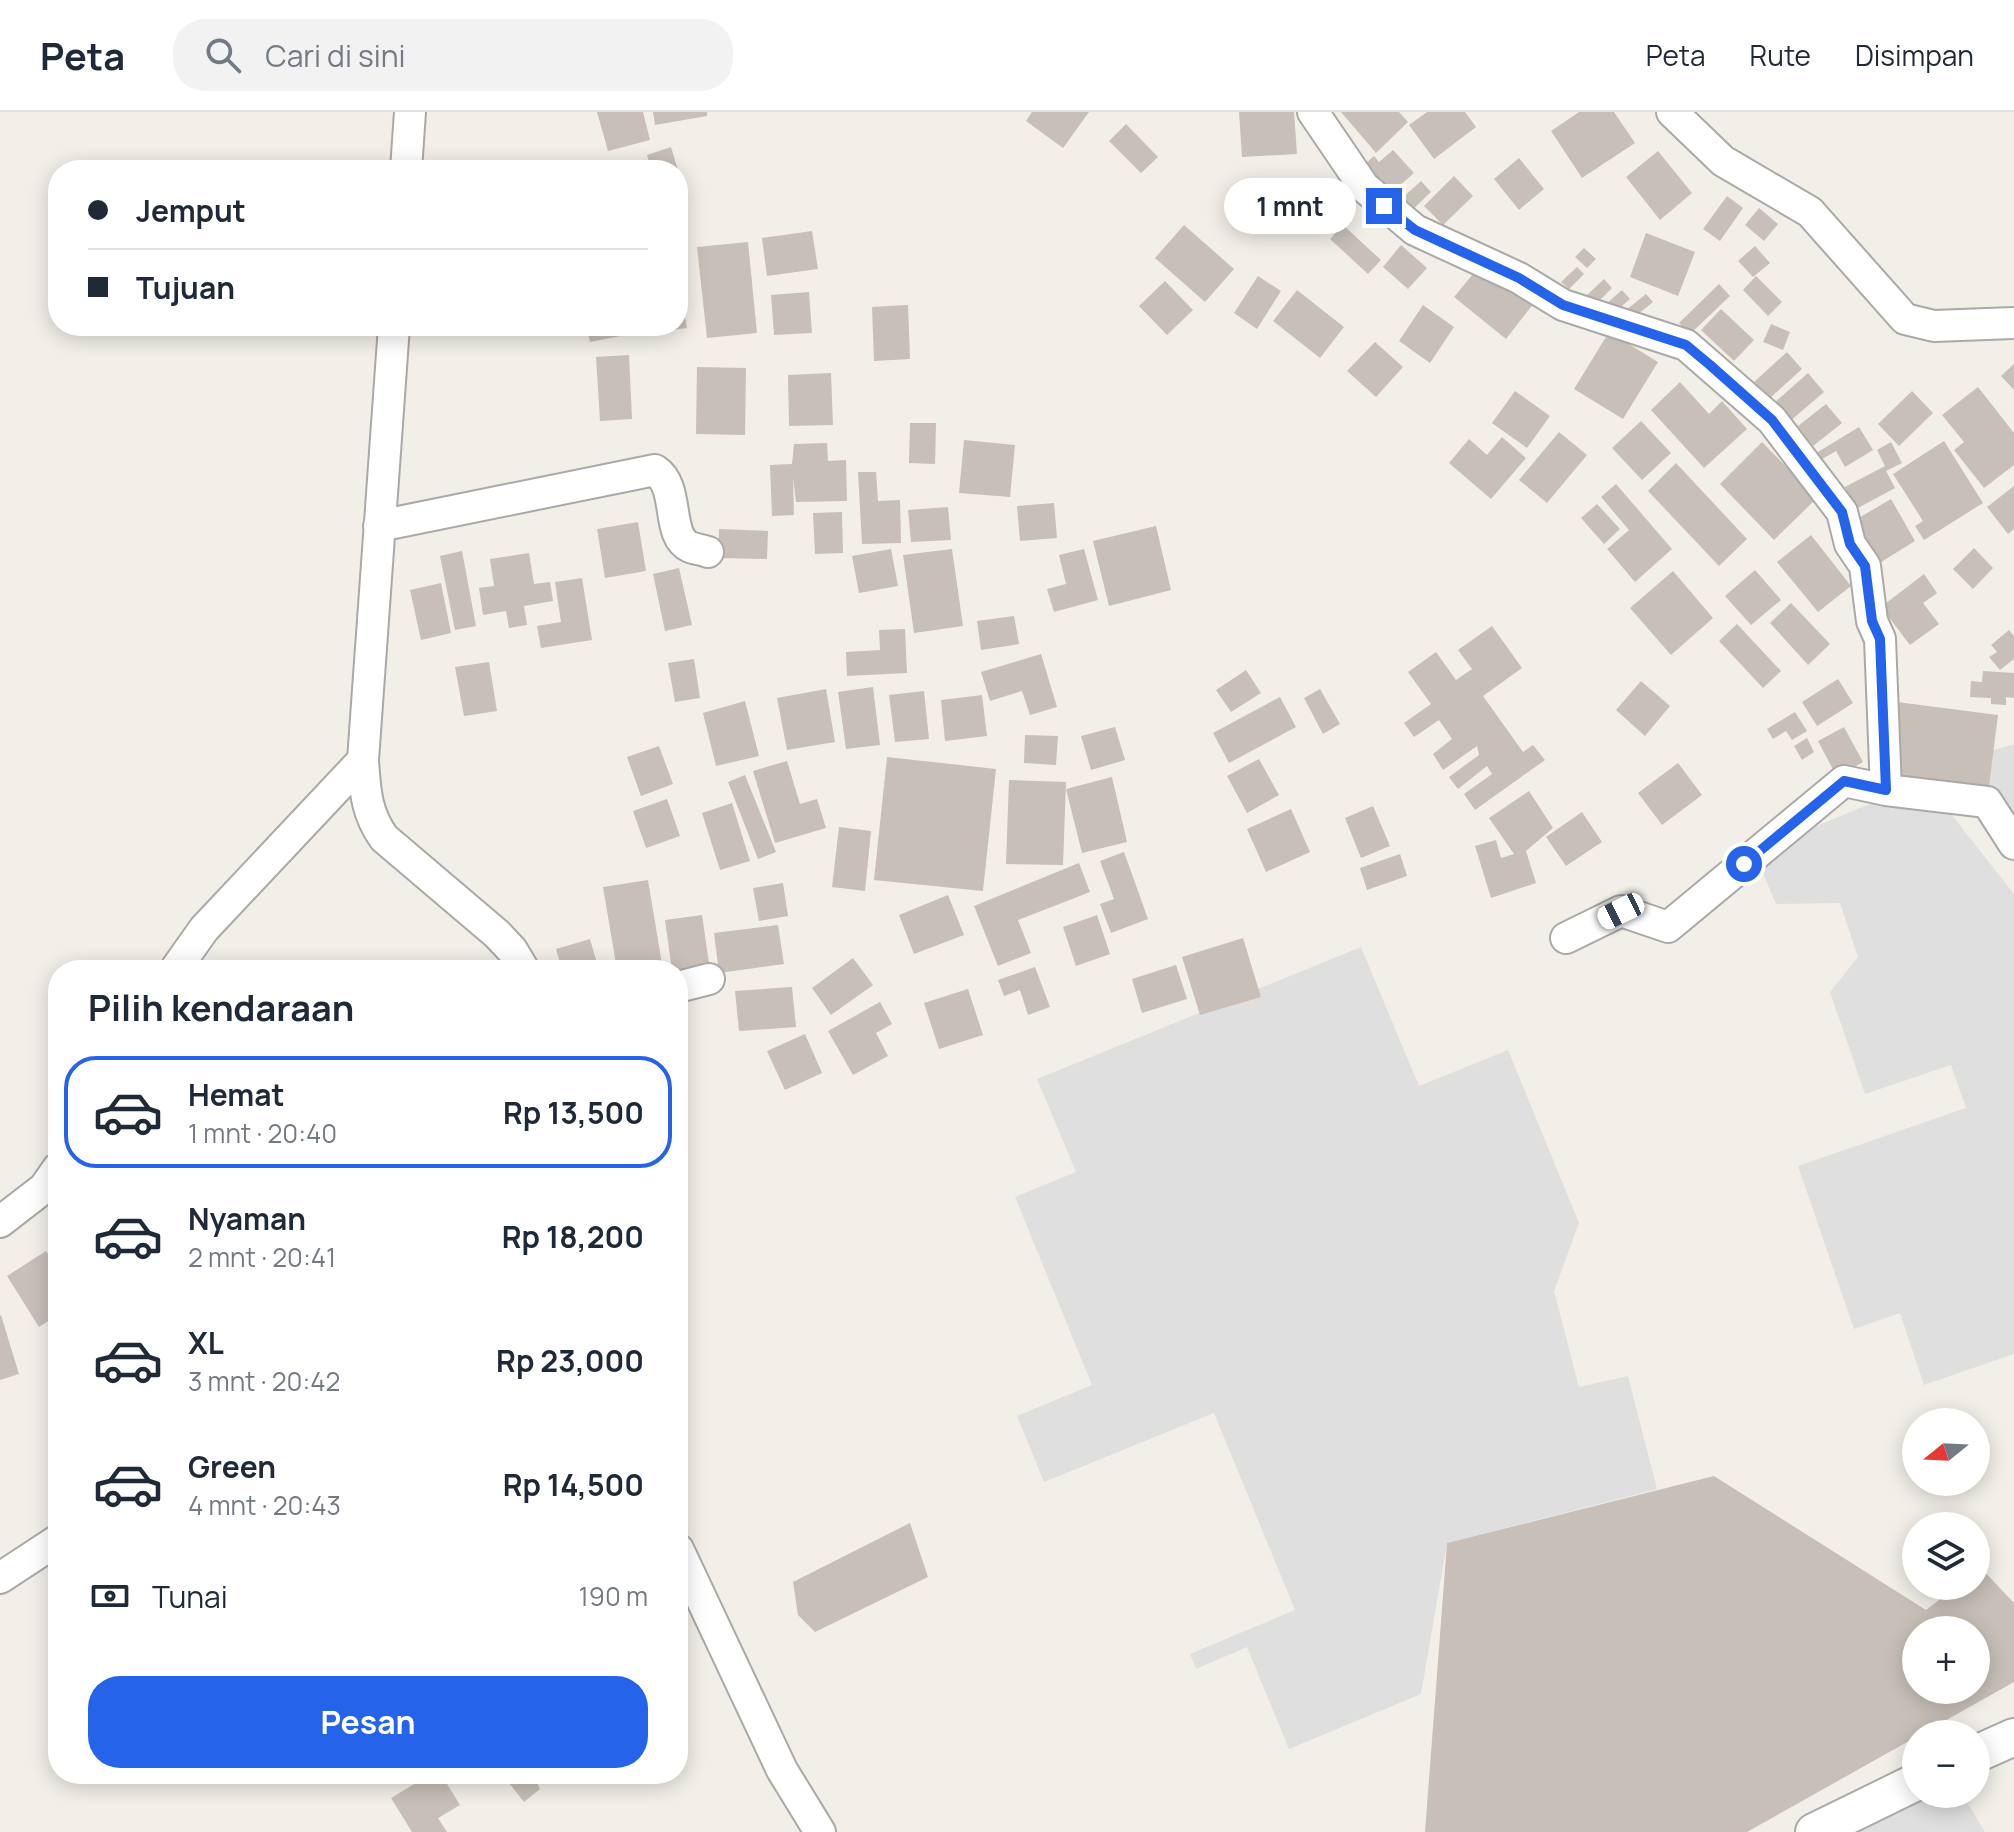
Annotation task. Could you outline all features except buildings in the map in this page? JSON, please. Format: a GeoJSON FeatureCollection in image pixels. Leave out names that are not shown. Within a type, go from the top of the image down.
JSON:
{"type":"FeatureCollection","features":[{"type":"Feature","properties":{"kind":"street"},"geometry":{"type":"LineString","coordinates":[[407,160],[410,112]]}},
{"type":"Feature","properties":{"kind":"street"},"geometry":{"type":"LineString","coordinates":[[1313,112],[1364,187],[1415,230],[1519,278],[1563,305],[1686,345],[1772,420],[1842,512],[1850,544],[1865,566],[1872,621],[1880,639],[1886,790]]}},
{"type":"Feature","properties":{"kind":"street"},"geometry":{"type":"LineString","coordinates":[[1672,112],[1723,161],[1810,212],[1905,319],[1934,326],[2014,323]]}},
{"type":"Feature","properties":{"kind":"street"},"geometry":{"type":"LineString","coordinates":[[393,336],[363,760],[371,820],[384,838],[497,934],[518,960]]}},
{"type":"Feature","properties":{"kind":"street"},"geometry":{"type":"LineString","coordinates":[[379,526],[655,470],[669,485],[676,529],[682,540],[689,547],[708,552]]}},
{"type":"Feature","properties":{"kind":"street"},"geometry":{"type":"LineString","coordinates":[[182,960],[204,929],[363,760]]}},
{"type":"Feature","properties":{"kind":"street"},"geometry":{"type":"LineString","coordinates":[[1566,938],[1621,911],[1668,927],[1844,781],[1886,790],[1987,802],[2014,844]]}},
{"type":"Feature","properties":{"kind":"street"},"geometry":{"type":"LineString","coordinates":[[688,984],[709,979]]}},
{"type":"Feature","properties":{"kind":"street"},"geometry":{"type":"LineString","coordinates":[[0,1222],[48,1182]]}},
{"type":"Feature","properties":{"kind":"street"},"geometry":{"type":"LineString","coordinates":[[0,1578],[48,1547]]}},
{"type":"Feature","properties":{"kind":"street"},"geometry":{"type":"LineString","coordinates":[[688,1570],[782,1770],[820,1832]]}},
{"type":"Feature","properties":{"kind":"street"},"geometry":{"type":"LineString","coordinates":[[1990,1748],[2014,1737]]}},
{"type":"Feature","properties":{"kind":"street"},"geometry":{"type":"LineString","coordinates":[[1814,1832],[1902,1789]]}},
{"type":"Feature","properties":{"kind":"shaded area"},"geometry":{"type":"Polygon","coordinates":[[[2014,744],[2014,816],[1969,758],[2014,744]]]}},
{"type":"Feature","properties":{"kind":"shaded area"},"geometry":{"type":"Polygon","coordinates":[[[1925,781],[2014,894],[2014,1354],[1924,1385],[1900,1313],[1854,1329],[1798,1166],[1966,1108],[1951,1065],[1865,1094],[1830,992],[1858,957],[1840,903],[1776,904],[1754,852],[1925,781]]]}},
{"type":"Feature","properties":{"kind":"shaded area"},"geometry":{"type":"Polygon","coordinates":[[[1361,947],[1419,1086],[1508,1050],[1579,1223],[1554,1291],[1579,1387],[1628,1376],[1657,1489],[1447,1543],[1421,1694],[1289,1749],[1247,1647],[1196,1669],[1190,1654],[1295,1610],[1214,1413],[1044,1482],[1017,1416],[1092,1385],[1015,1197],[1076,1172],[1037,1079],[1361,947]]]}},
{"type":"Feature","properties":{"kind":"shaded area"},"geometry":{"type":"Polygon","coordinates":[[[1902,1802],[1902,1808],[1970,1808],[1985,1832],[1847,1832],[1902,1802]]]}},
{"type":"Feature","properties":{"kind":"route"},"geometry":{"type":"LineString","coordinates":[[1384,206],[1415,230],[1519,278],[1563,305],[1686,345],[1772,420],[1842,512],[1850,544],[1865,566],[1872,621],[1880,639],[1886,790],[1844,781],[1744,864]]}}]}
